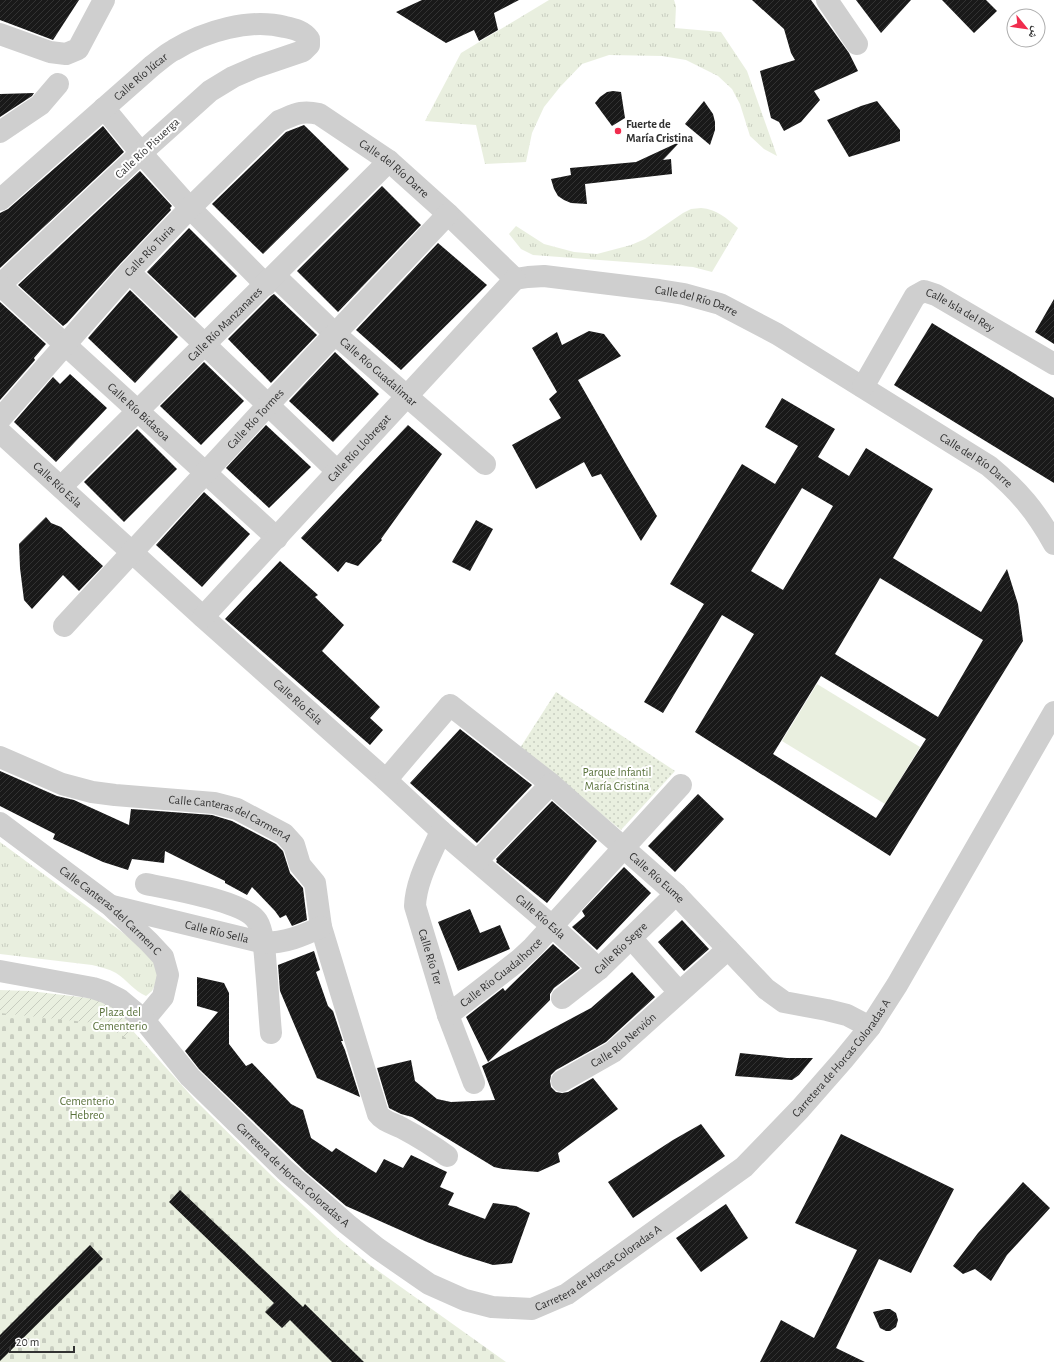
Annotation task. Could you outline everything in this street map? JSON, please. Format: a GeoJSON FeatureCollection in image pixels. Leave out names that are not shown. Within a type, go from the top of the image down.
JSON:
{"type":"FeatureCollection","features":[{"type":"Feature","properties":{"kind":"street"},"geometry":{"type":"LineString","coordinates":[[0,34],[50,52],[66,54],[78,49],[104,0]]}},
{"type":"Feature","properties":{"kind":"street"},"geometry":{"type":"LineString","coordinates":[[827,0],[857,44]]}},
{"type":"Feature","properties":{"kind":"street","name":"Calle Río Júcar"},"geometry":{"type":"LineString","coordinates":[[0,200],[152,66],[174,50],[201,36],[225,29],[263,24],[274,24],[293,29],[305,33],[309,39]]}},
{"type":"Feature","properties":{"kind":"street","name":"Calle Río Pisuerga"},"geometry":{"type":"LineString","coordinates":[[0,285],[210,90],[233,77],[256,67],[303,51],[309,45],[309,39]]}},
{"type":"Feature","properties":{"kind":"street"},"geometry":{"type":"LineString","coordinates":[[0,132],[40,105],[58,84]]}},
{"type":"Feature","properties":{"kind":"street","name":"Calle Río Guadalimar"},"geometry":{"type":"LineString","coordinates":[[104,108],[141,153],[190,208],[270,280],[334,333],[485,464]]}},
{"type":"Feature","properties":{"kind":"street","name":"Calle Río Turia"},"geometry":{"type":"LineString","coordinates":[[0,419],[66,346],[129,272],[190,208],[279,121],[294,114],[307,111],[320,114]]}},
{"type":"Feature","properties":{"kind":"street","name":"Calle del Río Darre"},"geometry":{"type":"LineString","coordinates":[[320,114],[389,161],[448,214],[514,279],[528,276],[559,278],[659,290],[684,294],[710,301],[737,312],[777,334],[989,466],[1010,484],[1029,504],[1054,544]]}},
{"type":"Feature","properties":{"kind":"street","name":"Calle Río Manzanares"},"geometry":{"type":"LineString","coordinates":[[61,487],[389,161]]}},
{"type":"Feature","properties":{"kind":"street","name":"Calle Río Tormes"},"geometry":{"type":"LineString","coordinates":[[64,626],[334,333],[448,214]]}},
{"type":"Feature","properties":{"kind":"street"},"geometry":{"type":"LineString","coordinates":[[129,272],[338,471]]}},
{"type":"Feature","properties":{"kind":"street","name":"Calle Río Llobregat"},"geometry":{"type":"LineString","coordinates":[[203,617],[514,279]]}},
{"type":"Feature","properties":{"kind":"street","name":"Calle Río Bidasoa"},"geometry":{"type":"LineString","coordinates":[[0,285],[277,538]]}},
{"type":"Feature","properties":{"kind":"street","name":"Calle Isla del Rey"},"geometry":{"type":"LineString","coordinates":[[863,387],[915,296],[924,291],[936,295],[1054,364]]}},
{"type":"Feature","properties":{"kind":"street","name":"Calle Río Esla"},"geometry":{"type":"LineString","coordinates":[[0,432],[203,617],[599,969]]}},
{"type":"Feature","properties":{"kind":"street","name":"Calle Río Eume"},"geometry":{"type":"LineString","coordinates":[[386,780],[450,705],[551,784],[676,894],[766,989],[784,1002],[847,1015],[870,1027]]}},
{"type":"Feature","properties":{"kind":"street","name":"Carretera de Horcas Coloradas A"},"geometry":{"type":"LineString","coordinates":[[0,971],[105,992],[119,999],[144,1020],[190,1077],[285,1170],[377,1248],[429,1284],[465,1300],[492,1307],[532,1309],[568,1294],[744,1167],[800,1109],[843,1060],[870,1027],[897,985],[1054,712]]}},
{"type":"Feature","properties":{"kind":"street","name":"Calle Canteras del Carmen A"},"geometry":{"type":"LineString","coordinates":[[0,757],[62,784],[92,792],[214,802],[237,809],[284,834],[294,845],[300,865],[315,883],[321,927],[376,1110],[380,1117],[415,1135],[447,1156]]}},
{"type":"Feature","properties":{"kind":"street"},"geometry":{"type":"LineString","coordinates":[[477,861],[551,784]]}},
{"type":"Feature","properties":{"kind":"street","name":"Calle Río Guadalhorce"},"geometry":{"type":"LineString","coordinates":[[448,1015],[519,960],[533,947],[681,785]]}},
{"type":"Feature","properties":{"kind":"street","name":"Calle Canteras del Carmen C"},"geometry":{"type":"LineString","coordinates":[[0,823],[111,906],[150,942],[163,957],[168,975],[163,997],[144,1020]]}},
{"type":"Feature","properties":{"kind":"street","name":"Calle Río Ter"},"geometry":{"type":"LineString","coordinates":[[441,830],[419,884],[415,906],[448,1015],[474,1084]]}},
{"type":"Feature","properties":{"kind":"street"},"geometry":{"type":"LineString","coordinates":[[146,884],[194,894],[242,909],[251,914],[258,922],[264,943],[271,1033]]}},
{"type":"Feature","properties":{"kind":"street","name":"Calle Río Segre"},"geometry":{"type":"LineString","coordinates":[[562,998],[599,969],[676,894]]}},
{"type":"Feature","properties":{"kind":"street","name":"Calle Río Sella"},"geometry":{"type":"LineString","coordinates":[[111,906],[264,943],[277,943],[291,940],[321,927]]}},
{"type":"Feature","properties":{"kind":"street"},"geometry":{"type":"LineString","coordinates":[[631,938],[679,992]]}},
{"type":"Feature","properties":{"kind":"street","name":"Calle Río Nervión"},"geometry":{"type":"LineString","coordinates":[[562,1081],[614,1052],[728,949]]}},
{"type":"Feature","properties":{"kind":"green space"},"geometry":{"type":"Polygon","coordinates":[[[549,0],[674,0],[676,6],[675,28],[721,32],[747,71],[777,156],[764,149],[750,136],[740,104],[732,89],[718,76],[686,60],[662,56],[609,55],[582,64],[560,87],[544,107],[532,133],[526,162],[485,164],[476,125],[425,121],[461,53],[549,0]]]}},
{"type":"Feature","properties":{"kind":"green space"},"geometry":{"type":"Polygon","coordinates":[[[701,208],[717,212],[738,228],[712,272],[693,267],[533,255],[521,249],[509,234],[516,226],[544,244],[574,252],[597,254],[631,245],[645,239],[683,213],[691,209],[701,208]]]}},
{"type":"Feature","properties":{"kind":"green space"},"geometry":{"type":"Polygon","coordinates":[[[817,684],[920,747],[885,804],[782,741],[817,684]]]}},
{"type":"Feature","properties":{"kind":"green space","name":"Parque Infantil María Cristina"},"geometry":{"type":"Polygon","coordinates":[[[556,692],[675,771],[621,830],[520,748],[556,692]]]}},
{"type":"Feature","properties":{"kind":"green space"},"geometry":{"type":"Polygon","coordinates":[[[0,842],[145,949],[155,961],[159,977],[152,991],[146,996],[116,973],[92,965],[0,954],[0,842]]]}},
{"type":"Feature","properties":{"kind":"green space","name":"Plaza del Cementerio"},"geometry":{"type":"Polygon","coordinates":[[[0,990],[30,991],[105,1000],[142,1019],[129,1040],[104,1024],[0,1013],[0,990]]]}},
{"type":"Feature","properties":{"kind":"green space","name":"Cementerio Hebreo"},"geometry":{"type":"Polygon","coordinates":[[[0,1001],[124,1021],[196,1101],[272,1176],[338,1238],[370,1265],[506,1362],[0,1362],[0,1001]]]}},
{"type":"Feature","properties":{"kind":"building"},"geometry":{"type":"Polygon","coordinates":[[[0,0],[79,0],[53,40],[0,20],[0,0]]]}},
{"type":"Feature","properties":{"kind":"building"},"geometry":{"type":"Polygon","coordinates":[[[422,0],[519,0],[494,13],[498,30],[479,41],[474,30],[446,43],[396,12],[422,0]]]}},
{"type":"Feature","properties":{"kind":"building"},"geometry":{"type":"Polygon","coordinates":[[[752,0],[811,0],[849,53],[858,71],[814,91],[820,100],[801,122],[784,131],[779,122],[771,118],[760,71],[795,60],[791,53],[784,29],[752,0]]]}},
{"type":"Feature","properties":{"kind":"building"},"geometry":{"type":"Polygon","coordinates":[[[856,0],[911,0],[881,33],[856,0]]]}},
{"type":"Feature","properties":{"kind":"building"},"geometry":{"type":"Polygon","coordinates":[[[942,0],[986,0],[997,11],[974,33],[942,0]]]}},
{"type":"Feature","properties":{"kind":"building"},"geometry":{"type":"Polygon","coordinates":[[[607,92],[621,92],[625,118],[612,126],[595,103],[607,92]]]}},
{"type":"Feature","properties":{"kind":"building"},"geometry":{"type":"Polygon","coordinates":[[[34,93],[32,96],[0,117],[0,94],[34,93]]]}},
{"type":"Feature","properties":{"kind":"building"},"geometry":{"type":"Polygon","coordinates":[[[704,101],[713,114],[715,122],[715,130],[710,145],[685,124],[704,101]]]}},
{"type":"Feature","properties":{"kind":"building"},"geometry":{"type":"Polygon","coordinates":[[[877,101],[900,130],[900,141],[849,157],[827,120],[877,101]]]}},
{"type":"Feature","properties":{"kind":"building"},"geometry":{"type":"Polygon","coordinates":[[[304,125],[349,169],[263,254],[212,204],[286,132],[304,125]]]}},
{"type":"Feature","properties":{"kind":"building"},"geometry":{"type":"Polygon","coordinates":[[[103,126],[124,152],[0,268],[0,213],[8,209],[103,126]]]}},
{"type":"Feature","properties":{"kind":"building"},"geometry":{"type":"Polygon","coordinates":[[[677,143],[678,144],[663,160],[671,159],[672,174],[585,184],[587,204],[571,203],[564,200],[558,196],[554,189],[551,179],[571,175],[570,168],[636,162],[677,143]]]}},
{"type":"Feature","properties":{"kind":"building"},"geometry":{"type":"Polygon","coordinates":[[[140,171],[172,206],[170,208],[171,210],[63,326],[18,285],[140,171]]]}},
{"type":"Feature","properties":{"kind":"building"},"geometry":{"type":"Polygon","coordinates":[[[382,186],[421,225],[338,312],[297,271],[382,186]]]}},
{"type":"Feature","properties":{"kind":"building"},"geometry":{"type":"Polygon","coordinates":[[[189,228],[237,276],[195,318],[147,272],[189,228]]]}},
{"type":"Feature","properties":{"kind":"building"},"geometry":{"type":"Polygon","coordinates":[[[438,243],[487,285],[401,370],[356,330],[438,243]]]}},
{"type":"Feature","properties":{"kind":"building"},"geometry":{"type":"Polygon","coordinates":[[[130,290],[178,337],[135,383],[88,338],[130,290]]]}},
{"type":"Feature","properties":{"kind":"building"},"geometry":{"type":"Polygon","coordinates":[[[274,294],[317,335],[271,383],[228,339],[274,294]]]}},
{"type":"Feature","properties":{"kind":"building"},"geometry":{"type":"Polygon","coordinates":[[[1054,299],[1054,344],[1035,332],[1054,299]]]}},
{"type":"Feature","properties":{"kind":"building"},"geometry":{"type":"Polygon","coordinates":[[[0,302],[46,344],[34,358],[35,360],[0,400],[0,302]]]}},
{"type":"Feature","properties":{"kind":"building"},"geometry":{"type":"Polygon","coordinates":[[[932,323],[1054,398],[1054,483],[894,385],[932,323]]]}},
{"type":"Feature","properties":{"kind":"building"},"geometry":{"type":"Polygon","coordinates":[[[589,331],[604,334],[621,356],[578,380],[657,516],[641,541],[601,474],[592,477],[584,462],[536,489],[512,445],[561,418],[549,399],[557,392],[532,348],[557,332],[562,345],[589,331]]]}},
{"type":"Feature","properties":{"kind":"building"},"geometry":{"type":"Polygon","coordinates":[[[335,352],[379,394],[333,442],[289,401],[335,352]]]}},
{"type":"Feature","properties":{"kind":"building"},"geometry":{"type":"Polygon","coordinates":[[[204,362],[244,401],[201,445],[160,406],[204,362]]]}},
{"type":"Feature","properties":{"kind":"building"},"geometry":{"type":"Polygon","coordinates":[[[70,374],[107,408],[56,462],[14,422],[53,377],[60,384],[70,374]]]}},
{"type":"Feature","properties":{"kind":"building"},"geometry":{"type":"Polygon","coordinates":[[[782,398],[835,429],[818,457],[849,476],[866,448],[933,489],[893,558],[981,612],[1007,569],[1018,604],[1023,641],[890,856],[695,732],[754,634],[722,615],[663,713],[644,702],[704,604],[670,584],[742,464],[775,484],[798,446],[765,427],[782,398]],[[802,488],[751,571],[783,590],[833,506],[802,488]],[[880,578],[835,654],[938,717],[983,640],[880,578]],[[821,676],[773,754],[876,818],[926,739],[821,676]]]}},
{"type":"Feature","properties":{"kind":"building"},"geometry":{"type":"Polygon","coordinates":[[[266,425],[311,467],[269,508],[226,468],[266,425]]]}},
{"type":"Feature","properties":{"kind":"building"},"geometry":{"type":"Polygon","coordinates":[[[408,425],[442,454],[381,539],[382,540],[358,566],[346,562],[338,572],[301,538],[408,425]]]}},
{"type":"Feature","properties":{"kind":"building"},"geometry":{"type":"Polygon","coordinates":[[[137,429],[177,469],[124,522],[84,482],[137,429]]]}},
{"type":"Feature","properties":{"kind":"building"},"geometry":{"type":"Polygon","coordinates":[[[204,492],[250,534],[202,587],[156,545],[204,492]]]}},
{"type":"Feature","properties":{"kind":"building"},"geometry":{"type":"Polygon","coordinates":[[[46,517],[51,523],[61,527],[103,566],[79,591],[63,575],[32,609],[24,600],[19,544],[46,517]]]}},
{"type":"Feature","properties":{"kind":"building"},"geometry":{"type":"Polygon","coordinates":[[[476,520],[493,529],[470,571],[452,562],[476,520]]]}},
{"type":"Feature","properties":{"kind":"building"},"geometry":{"type":"Polygon","coordinates":[[[280,561],[318,595],[315,597],[344,625],[322,651],[380,707],[370,718],[383,730],[370,745],[225,619],[280,561]]]}},
{"type":"Feature","properties":{"kind":"building"},"geometry":{"type":"Polygon","coordinates":[[[460,729],[532,785],[477,843],[410,783],[460,729]]]}},
{"type":"Feature","properties":{"kind":"building"},"geometry":{"type":"Polygon","coordinates":[[[0,771],[57,796],[74,800],[129,825],[131,809],[212,815],[232,821],[276,844],[283,851],[290,873],[303,888],[307,920],[292,926],[286,915],[280,918],[252,887],[247,895],[225,883],[225,881],[165,851],[164,863],[132,859],[128,870],[103,862],[53,839],[55,834],[0,806],[0,771]]]}},
{"type":"Feature","properties":{"kind":"building"},"geometry":{"type":"Polygon","coordinates":[[[698,794],[724,819],[675,872],[648,846],[698,794]]]}},
{"type":"Feature","properties":{"kind":"building"},"geometry":{"type":"Polygon","coordinates":[[[552,801],[597,841],[547,903],[496,862],[496,859],[552,801]]]}},
{"type":"Feature","properties":{"kind":"building"},"geometry":{"type":"Polygon","coordinates":[[[624,867],[651,893],[597,950],[572,927],[585,916],[582,911],[624,867]]]}},
{"type":"Feature","properties":{"kind":"building"},"geometry":{"type":"Polygon","coordinates":[[[470,909],[480,933],[500,925],[510,949],[458,971],[438,922],[470,909]]]}},
{"type":"Feature","properties":{"kind":"building"},"geometry":{"type":"Polygon","coordinates":[[[682,920],[709,949],[684,971],[658,942],[682,920]]]}},
{"type":"Feature","properties":{"kind":"building"},"geometry":{"type":"Polygon","coordinates":[[[553,944],[580,968],[554,988],[550,994],[550,1000],[488,1062],[466,1017],[503,988],[505,991],[553,944]]]}},
{"type":"Feature","properties":{"kind":"building"},"geometry":{"type":"Polygon","coordinates":[[[314,951],[320,970],[316,972],[328,1006],[333,1011],[343,1041],[341,1041],[360,1097],[317,1078],[280,991],[278,965],[314,951]]]}},
{"type":"Feature","properties":{"kind":"building"},"geometry":{"type":"Polygon","coordinates":[[[632,972],[655,997],[606,1042],[556,1070],[551,1075],[551,1087],[556,1092],[562,1093],[568,1092],[593,1078],[618,1109],[558,1153],[560,1162],[538,1172],[494,1167],[412,1117],[401,1114],[389,1108],[377,1068],[411,1060],[415,1081],[437,1099],[451,1102],[495,1100],[482,1066],[591,1008],[632,972]]]}},
{"type":"Feature","properties":{"kind":"building"},"geometry":{"type":"Polygon","coordinates":[[[197,977],[224,983],[229,993],[229,1044],[246,1066],[252,1063],[291,1104],[303,1110],[311,1138],[332,1152],[336,1148],[376,1173],[384,1159],[403,1168],[411,1155],[447,1172],[440,1187],[454,1193],[448,1205],[485,1219],[493,1203],[516,1206],[530,1213],[512,1263],[493,1265],[427,1242],[346,1206],[306,1172],[199,1069],[185,1051],[218,1012],[197,1006],[197,977]]]}},
{"type":"Feature","properties":{"kind":"building"},"geometry":{"type":"Polygon","coordinates":[[[740,1053],[787,1058],[813,1058],[799,1075],[792,1080],[735,1076],[740,1053]]]}},
{"type":"Feature","properties":{"kind":"building"},"geometry":{"type":"Polygon","coordinates":[[[701,1124],[725,1156],[633,1218],[608,1182],[673,1140],[701,1124]]]}},
{"type":"Feature","properties":{"kind":"building"},"geometry":{"type":"Polygon","coordinates":[[[841,1134],[954,1189],[911,1273],[879,1259],[836,1348],[865,1362],[760,1362],[781,1320],[814,1338],[857,1250],[795,1223],[841,1134]]]}},
{"type":"Feature","properties":{"kind":"building"},"geometry":{"type":"Polygon","coordinates":[[[1023,1182],[1050,1208],[1007,1255],[991,1281],[975,1269],[963,1274],[953,1266],[978,1233],[1023,1182]]]}},
{"type":"Feature","properties":{"kind":"building"},"geometry":{"type":"Polygon","coordinates":[[[180,1190],[303,1307],[305,1304],[364,1362],[332,1362],[290,1320],[282,1328],[265,1312],[274,1303],[169,1202],[180,1190]]]}},
{"type":"Feature","properties":{"kind":"building"},"geometry":{"type":"Polygon","coordinates":[[[726,1204],[748,1238],[701,1272],[676,1238],[726,1204]]]}},
{"type":"Feature","properties":{"kind":"building"},"geometry":{"type":"Polygon","coordinates":[[[90,1245],[103,1259],[0,1361],[0,1335],[90,1245]]]}},
{"type":"Feature","properties":{"kind":"building"},"geometry":{"type":"Polygon","coordinates":[[[890,1309],[896,1313],[898,1320],[896,1327],[890,1331],[880,1328],[873,1312],[890,1309]]]}},
{"type":"Feature","properties":{"kind":"place","name":"Fuerte de María Cristina"},"geometry":{"type":"Point","coordinates":[618,131]}}]}
